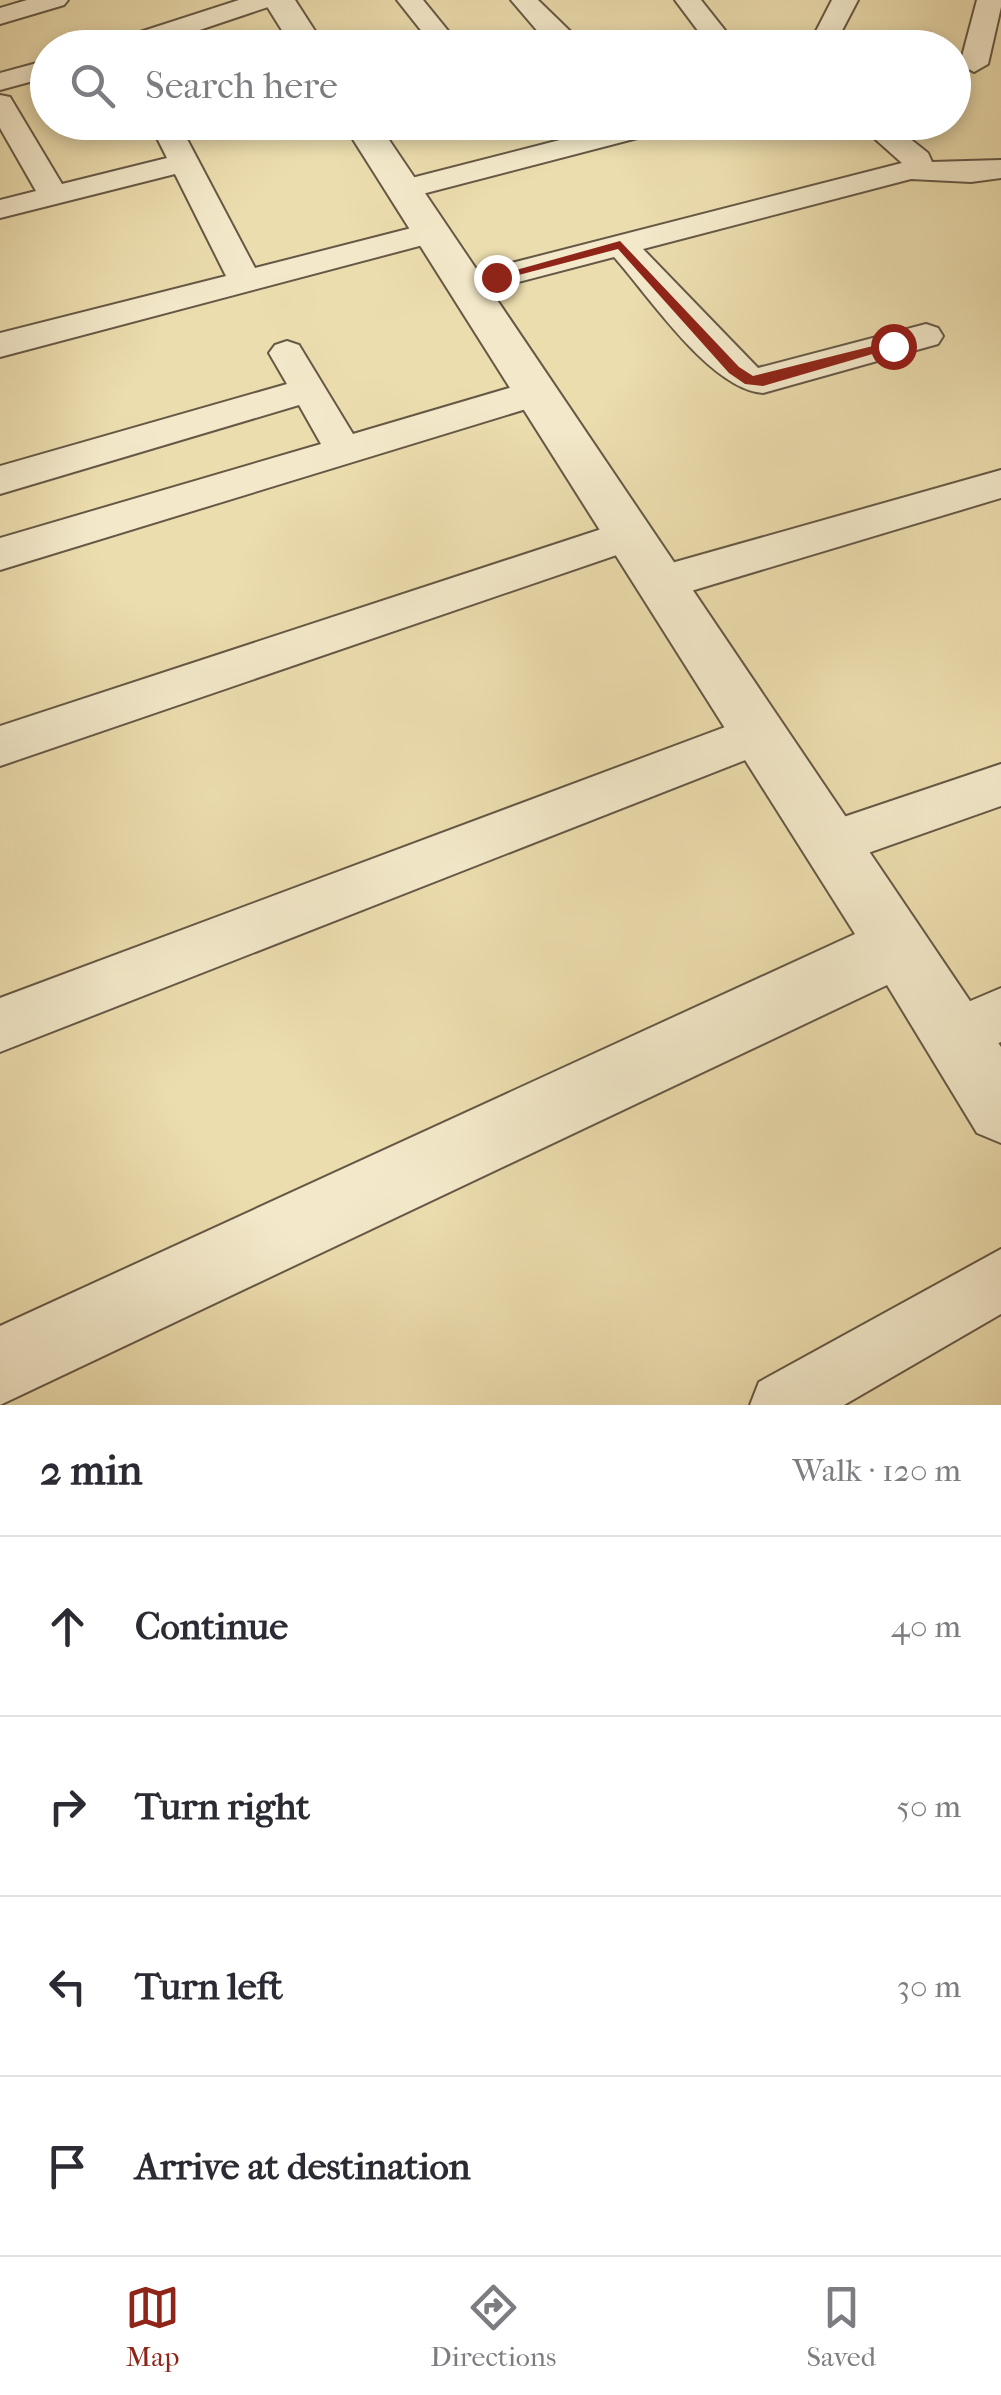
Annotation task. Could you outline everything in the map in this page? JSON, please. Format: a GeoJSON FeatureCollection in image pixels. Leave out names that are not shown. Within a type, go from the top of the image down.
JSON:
{"type":"FeatureCollection","features":[{"type":"Feature","properties":{"kind":"street"},"geometry":{"type":"LineString","coordinates":[[0,16],[54,0]]}},
{"type":"Feature","properties":{"kind":"street"},"geometry":{"type":"LineString","coordinates":[[174,30],[265,0]]}},
{"type":"Feature","properties":{"kind":"street"},"geometry":{"type":"LineString","coordinates":[[278,0],[298,30]]}},
{"type":"Feature","properties":{"kind":"street"},"geometry":{"type":"LineString","coordinates":[[410,0],[434,30]]}},
{"type":"Feature","properties":{"kind":"street"},"geometry":{"type":"LineString","coordinates":[[524,0],[554,30]]}},
{"type":"Feature","properties":{"kind":"street"},"geometry":{"type":"LineString","coordinates":[[688,0],[708,30]]}},
{"type":"Feature","properties":{"kind":"street"},"geometry":{"type":"LineString","coordinates":[[830,30],[844,0]]}},
{"type":"Feature","properties":{"kind":"street"},"geometry":{"type":"LineString","coordinates":[[976,64],[990,0]]}},
{"type":"Feature","properties":{"kind":"street"},"geometry":{"type":"LineString","coordinates":[[0,82],[30,73]]}},
{"type":"Feature","properties":{"kind":"street"},"geometry":{"type":"LineString","coordinates":[[0,103],[54,196]]}},
{"type":"Feature","properties":{"kind":"street"},"geometry":{"type":"LineString","coordinates":[[172,140],[246,282]]}},
{"type":"Feature","properties":{"kind":"street"},"geometry":{"type":"LineString","coordinates":[[371,140],[898,946],[978,1025],[1001,1110]]}},
{"type":"Feature","properties":{"kind":"street"},"geometry":{"type":"LineString","coordinates":[[403,190],[596,140]]}},
{"type":"Feature","properties":{"kind":"street"},"geometry":{"type":"LineString","coordinates":[[893,140],[917,159],[920,164],[912,170]]}},
{"type":"Feature","properties":{"kind":"street"},"geometry":{"type":"LineString","coordinates":[[0,209],[184,163]]}},
{"type":"Feature","properties":{"kind":"street"},"geometry":{"type":"LineString","coordinates":[[466,285],[912,170],[971,173],[1001,169]]}},
{"type":"Feature","properties":{"kind":"street"},"geometry":{"type":"LineString","coordinates":[[0,346],[432,234]]}},
{"type":"Feature","properties":{"kind":"street"},"geometry":{"type":"LineString","coordinates":[[620,245],[734,370],[750,380],[763,381],[926,336]]}},
{"type":"Feature","properties":{"kind":"street"},"geometry":{"type":"LineString","coordinates":[[287,354],[344,451]]}},
{"type":"Feature","properties":{"kind":"street"},"geometry":{"type":"LineString","coordinates":[[0,480],[308,390]]}},
{"type":"Feature","properties":{"kind":"street"},"geometry":{"type":"LineString","coordinates":[[0,554],[536,393]]}},
{"type":"Feature","properties":{"kind":"street"},"geometry":{"type":"LineString","coordinates":[[661,583],[1001,484]]}},
{"type":"Feature","properties":{"kind":"street"},"geometry":{"type":"LineString","coordinates":[[0,746],[629,535]]}},
{"type":"Feature","properties":{"kind":"street"},"geometry":{"type":"LineString","coordinates":[[0,1025],[760,734]]}},
{"type":"Feature","properties":{"kind":"street"},"geometry":{"type":"LineString","coordinates":[[831,843],[1001,785]]}},
{"type":"Feature","properties":{"kind":"street"},"geometry":{"type":"LineString","coordinates":[[0,1366],[898,946]]}},
{"type":"Feature","properties":{"kind":"street"},"geometry":{"type":"LineString","coordinates":[[782,1405],[1001,1280]]}},
{"type":"Feature","properties":{"kind":"route"},"geometry":{"type":"LineString","coordinates":[[496,277],[620,245],[734,370],[750,380],[763,381],[893,346]]}}]}
